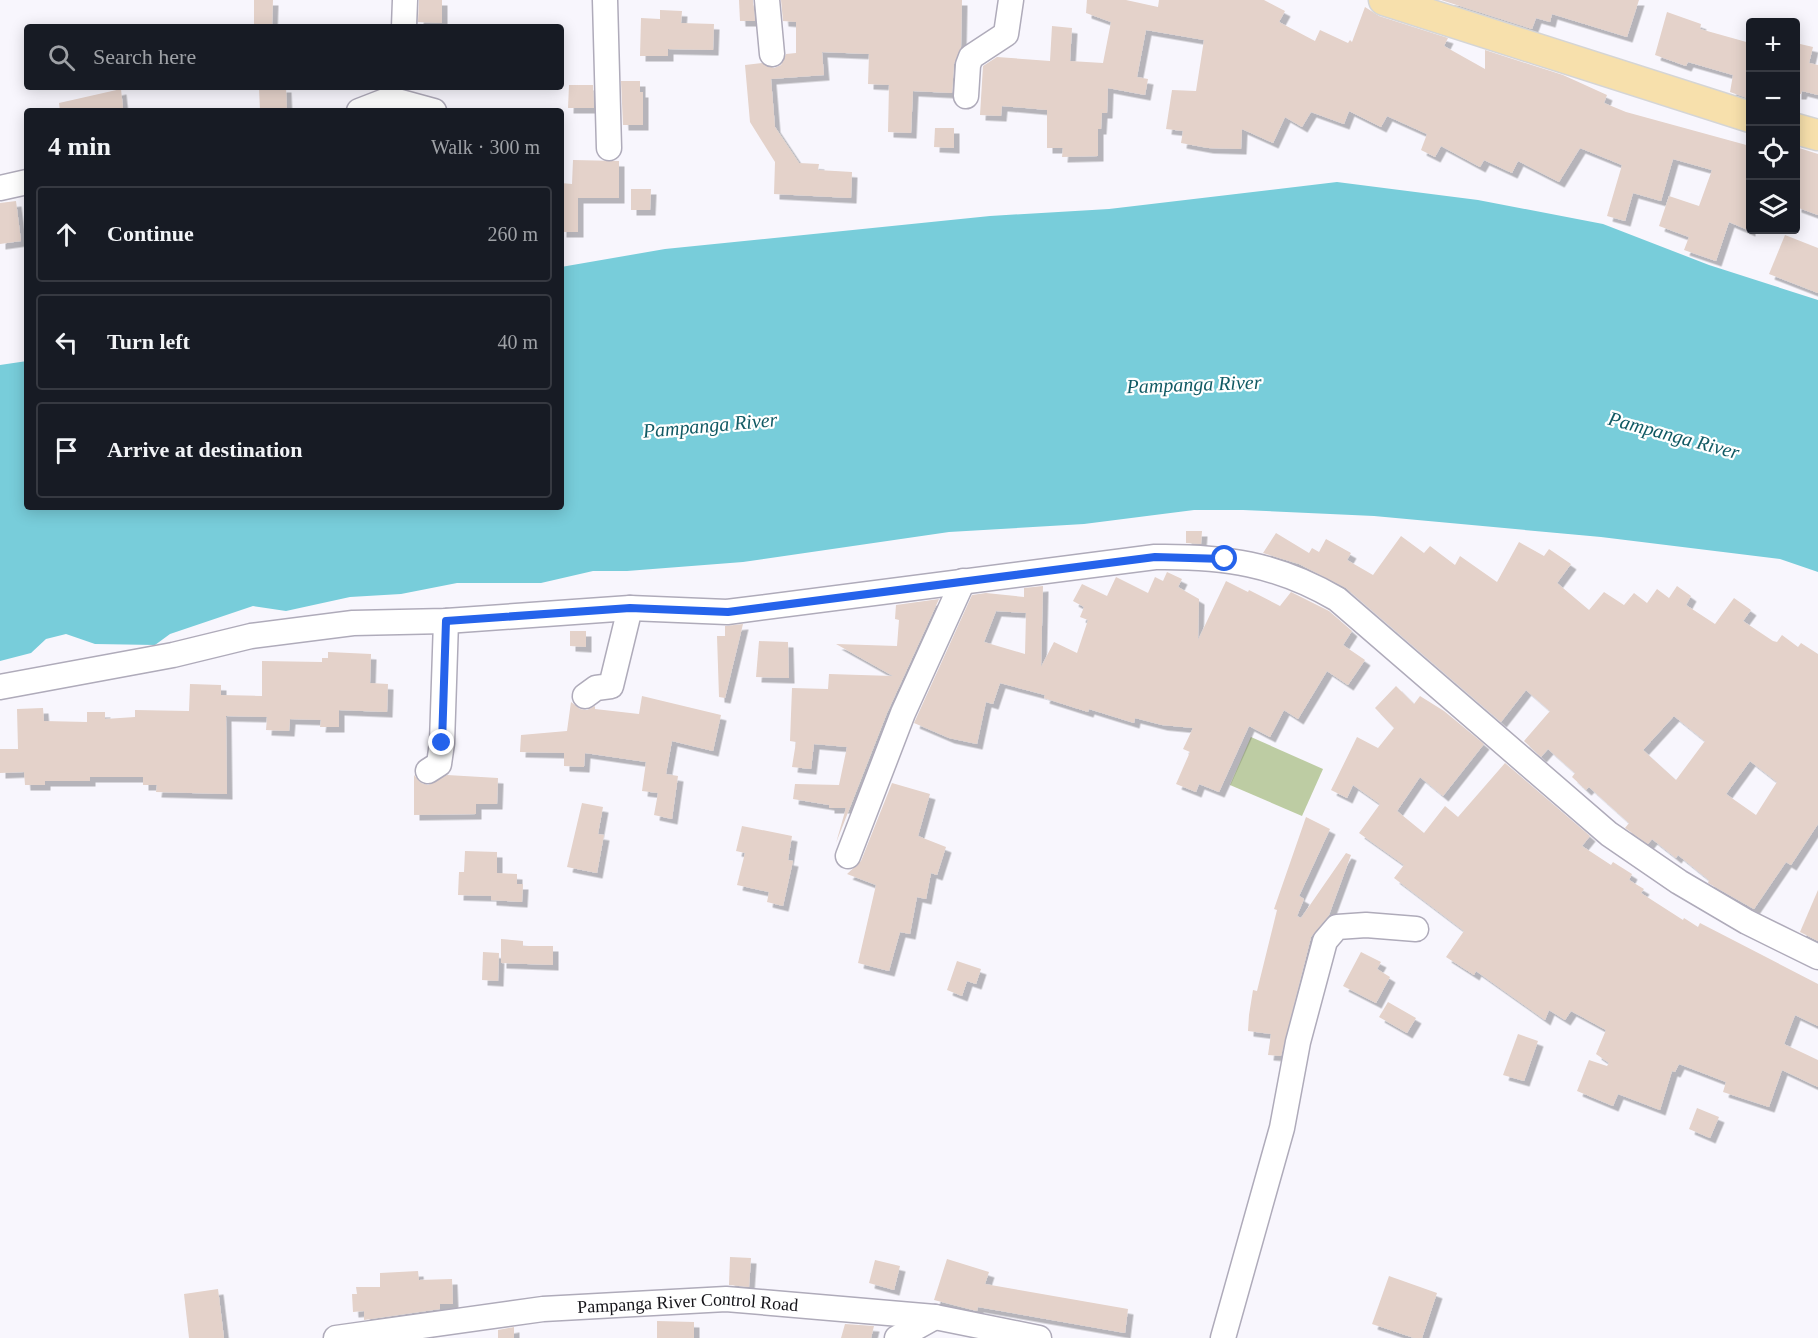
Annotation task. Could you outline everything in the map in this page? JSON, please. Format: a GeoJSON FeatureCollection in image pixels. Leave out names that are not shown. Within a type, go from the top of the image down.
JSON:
{"type":"FeatureCollection","features":[{"type":"Feature","properties":{"kind":"main road"},"geometry":{"type":"LineString","coordinates":[[1384,0],[1746,116]]}},
{"type":"Feature","properties":{"kind":"main road"},"geometry":{"type":"LineString","coordinates":[[1800,130],[1818,135]]}},
{"type":"Feature","properties":{"kind":"street"},"geometry":{"type":"LineString","coordinates":[[404,24],[405,0]]}},
{"type":"Feature","properties":{"kind":"street"},"geometry":{"type":"LineString","coordinates":[[604,0],[609,148]]}},
{"type":"Feature","properties":{"kind":"street"},"geometry":{"type":"LineString","coordinates":[[767,0],[772,54]]}},
{"type":"Feature","properties":{"kind":"street"},"geometry":{"type":"LineString","coordinates":[[966,96],[968,65],[971,57],[1006,34],[1011,0]]}},
{"type":"Feature","properties":{"kind":"street"},"geometry":{"type":"LineString","coordinates":[[365,108],[393,93],[427,108]]}},
{"type":"Feature","properties":{"kind":"street"},"geometry":{"type":"LineString","coordinates":[[0,188],[24,183]]}},
{"type":"Feature","properties":{"kind":"street"},"geometry":{"type":"LineString","coordinates":[[0,687],[173,655],[251,636],[353,623],[446,621],[630,608],[728,612],[1155,557],[1191,556],[1225,559],[1275,569],[1306,581],[1337,600],[1609,834],[1679,882],[1747,921],[1818,957]]}},
{"type":"Feature","properties":{"kind":"street"},"geometry":{"type":"LineString","coordinates":[[848,856],[903,713],[963,581]]}},
{"type":"Feature","properties":{"kind":"street"},"geometry":{"type":"LineString","coordinates":[[585,696],[596,688],[610,686],[630,608]]}},
{"type":"Feature","properties":{"kind":"street"},"geometry":{"type":"LineString","coordinates":[[429,771],[439,764],[442,743],[446,621]]}},
{"type":"Feature","properties":{"kind":"street"},"geometry":{"type":"LineString","coordinates":[[1223,1338],[1282,1128],[1298,1042],[1325,940],[1337,927],[1366,925],[1416,929]]}},
{"type":"Feature","properties":{"kind":"street","name":"Pampanga River Control Road"},"geometry":{"type":"LineString","coordinates":[[336,1338],[543,1309],[726,1299],[935,1317],[1039,1338]]}},
{"type":"Feature","properties":{"kind":"street"},"geometry":{"type":"LineString","coordinates":[[897,1338],[935,1317]]}},
{"type":"Feature","properties":{"kind":"green space"},"geometry":{"type":"Polygon","coordinates":[[[1251,737],[1323,769],[1302,816],[1230,785],[1251,737]]]}},
{"type":"Feature","properties":{"kind":"water","name":"Pampanga River"},"geometry":{"type":"Polygon","coordinates":[[[1337,182],[1478,200],[1603,224],[1709,265],[1818,300],[1818,572],[1780,559],[1601,537],[1374,516],[1194,510],[1084,524],[949,532],[743,562],[627,571],[593,571],[541,583],[457,583],[401,594],[350,597],[286,611],[253,606],[170,634],[155,645],[95,644],[66,634],[46,639],[31,653],[0,661],[0,365],[24,361],[24,510],[564,510],[564,266],[665,249],[990,216],[1109,209],[1337,182]]]}},
{"type":"Feature","properties":{"kind":"building"},"geometry":{"type":"Polygon","coordinates":[[[254,0],[273,0],[272,24],[254,24],[254,0]]]}},
{"type":"Feature","properties":{"kind":"building"},"geometry":{"type":"Polygon","coordinates":[[[419,0],[442,0],[442,23],[418,22],[419,0]]]}},
{"type":"Feature","properties":{"kind":"building"},"geometry":{"type":"Polygon","coordinates":[[[739,0],[753,0],[755,21],[740,21],[739,0]]]}},
{"type":"Feature","properties":{"kind":"building"},"geometry":{"type":"Polygon","coordinates":[[[781,0],[962,0],[961,47],[954,64],[952,93],[913,91],[911,133],[888,132],[889,85],[868,84],[869,54],[822,52],[824,75],[771,79],[775,127],[799,163],[819,164],[818,170],[852,172],[851,198],[774,194],[775,162],[750,122],[745,65],[762,63],[774,68],[781,65],[786,54],[796,53],[796,22],[783,21],[781,0]]]}},
{"type":"Feature","properties":{"kind":"building"},"geometry":{"type":"Polygon","coordinates":[[[1087,0],[1126,0],[1158,7],[1159,0],[1264,0],[1285,11],[1279,22],[1315,41],[1320,30],[1348,43],[1350,40],[1352,42],[1365,7],[1379,16],[1448,38],[1444,46],[1485,69],[1485,50],[1563,75],[1607,95],[1604,103],[1626,112],[1746,145],[1746,229],[1729,222],[1716,261],[1684,250],[1689,237],[1659,226],[1669,196],[1699,206],[1712,170],[1673,159],[1661,201],[1633,193],[1625,221],[1607,216],[1622,165],[1580,148],[1559,182],[1518,161],[1512,173],[1484,160],[1480,167],[1441,146],[1435,157],[1421,150],[1427,134],[1387,116],[1381,127],[1349,111],[1344,124],[1311,112],[1302,127],[1285,117],[1273,143],[1242,129],[1241,149],[1208,148],[1181,143],[1183,131],[1166,129],[1172,90],[1196,91],[1204,40],[1146,30],[1137,77],[1148,79],[1145,95],[1108,88],[1107,113],[1102,113],[1101,129],[1098,129],[1098,156],[1062,157],[1063,148],[1047,148],[1047,110],[1002,106],[1001,116],[980,115],[983,66],[997,57],[1050,61],[1052,26],[1072,28],[1070,61],[1103,63],[1111,22],[1086,13],[1087,0]]]}},
{"type":"Feature","properties":{"kind":"building"},"geometry":{"type":"Polygon","coordinates":[[[1441,0],[1639,0],[1627,37],[1552,14],[1550,22],[1536,18],[1532,29],[1441,0]]]}},
{"type":"Feature","properties":{"kind":"building"},"geometry":{"type":"Polygon","coordinates":[[[660,10],[682,11],[681,23],[714,24],[713,50],[668,49],[668,56],[640,56],[641,18],[660,19],[660,10]]]}},
{"type":"Feature","properties":{"kind":"building"},"geometry":{"type":"Polygon","coordinates":[[[1667,12],[1701,24],[1700,29],[1746,42],[1746,98],[1730,92],[1733,75],[1688,62],[1686,66],[1655,55],[1667,12]]]}},
{"type":"Feature","properties":{"kind":"building"},"geometry":{"type":"Polygon","coordinates":[[[1800,44],[1813,47],[1809,63],[1818,65],[1818,95],[1802,91],[1801,94],[1800,44]]]}},
{"type":"Feature","properties":{"kind":"building"},"geometry":{"type":"Polygon","coordinates":[[[621,81],[640,81],[640,92],[643,92],[643,125],[623,125],[621,81]]]}},
{"type":"Feature","properties":{"kind":"building"},"geometry":{"type":"Polygon","coordinates":[[[569,85],[593,85],[594,108],[568,108],[569,85]]]}},
{"type":"Feature","properties":{"kind":"building"},"geometry":{"type":"Polygon","coordinates":[[[121,90],[123,108],[60,108],[59,103],[121,90]]]}},
{"type":"Feature","properties":{"kind":"building"},"geometry":{"type":"Polygon","coordinates":[[[259,90],[286,90],[287,108],[260,108],[259,90]]]}},
{"type":"Feature","properties":{"kind":"building"},"geometry":{"type":"Polygon","coordinates":[[[935,128],[954,128],[954,148],[934,147],[935,128]]]}},
{"type":"Feature","properties":{"kind":"building"},"geometry":{"type":"Polygon","coordinates":[[[1800,148],[1818,154],[1818,215],[1800,208],[1800,148]]]}},
{"type":"Feature","properties":{"kind":"building"},"geometry":{"type":"Polygon","coordinates":[[[573,160],[619,161],[619,198],[578,198],[578,232],[564,232],[564,183],[572,184],[573,160]]]}},
{"type":"Feature","properties":{"kind":"building"},"geometry":{"type":"Polygon","coordinates":[[[631,189],[651,189],[650,210],[631,210],[631,189]]]}},
{"type":"Feature","properties":{"kind":"building"},"geometry":{"type":"Polygon","coordinates":[[[16,201],[21,241],[0,244],[0,203],[16,201]]]}},
{"type":"Feature","properties":{"kind":"building"},"geometry":{"type":"Polygon","coordinates":[[[1785,235],[1818,248],[1818,293],[1769,274],[1785,235]]]}},
{"type":"Feature","properties":{"kind":"building"},"geometry":{"type":"Polygon","coordinates":[[[1186,531],[1202,531],[1201,544],[1186,543],[1186,531]]]}},
{"type":"Feature","properties":{"kind":"building"},"geometry":{"type":"Polygon","coordinates":[[[1276,533],[1309,553],[1312,548],[1319,552],[1326,539],[1351,553],[1347,560],[1373,575],[1401,536],[1424,553],[1430,546],[1455,565],[1460,556],[1497,582],[1519,542],[1544,556],[1549,549],[1571,564],[1557,583],[1589,610],[1604,592],[1624,605],[1634,593],[1647,603],[1657,589],[1669,598],[1677,586],[1691,596],[1686,605],[1715,624],[1734,598],[1751,610],[1743,621],[1773,641],[1777,642],[1782,635],[1798,647],[1801,643],[1818,654],[1818,824],[1791,865],[1786,862],[1754,909],[1708,883],[1709,880],[1678,855],[1676,858],[1652,839],[1648,844],[1625,828],[1629,823],[1589,787],[1586,790],[1572,777],[1575,773],[1548,749],[1541,757],[1524,741],[1550,711],[1526,690],[1501,722],[1346,588],[1299,564],[1263,553],[1276,533]],[[1674,716],[1643,750],[1676,780],[1705,741],[1674,716]],[[1750,761],[1726,794],[1756,815],[1777,782],[1750,761]]]}},
{"type":"Feature","properties":{"kind":"building"},"geometry":{"type":"Polygon","coordinates":[[[1167,572],[1182,579],[1178,587],[1199,599],[1198,640],[1226,581],[1280,606],[1291,592],[1329,611],[1352,631],[1343,645],[1365,660],[1348,685],[1327,671],[1298,719],[1284,710],[1270,737],[1249,726],[1219,792],[1199,784],[1196,792],[1176,784],[1190,752],[1183,749],[1193,728],[1162,725],[1135,718],[1134,723],[1089,709],[1088,712],[1044,698],[1045,695],[1000,683],[993,704],[986,702],[977,744],[949,738],[914,723],[972,595],[986,593],[1024,597],[1024,588],[1043,586],[1041,667],[1054,642],[1077,653],[1088,620],[1080,617],[1084,607],[1073,601],[1082,584],[1107,596],[1116,577],[1148,593],[1155,577],[1163,581],[1167,572]],[[996,611],[984,642],[1025,654],[1026,613],[996,611]]]}},
{"type":"Feature","properties":{"kind":"building"},"geometry":{"type":"Polygon","coordinates":[[[939,599],[887,713],[836,843],[846,808],[829,808],[829,805],[793,799],[795,784],[839,785],[847,747],[814,744],[811,769],[792,767],[796,742],[790,741],[792,688],[828,689],[829,674],[893,676],[836,644],[897,646],[899,620],[895,619],[896,605],[939,599]]]}},
{"type":"Feature","properties":{"kind":"building"},"geometry":{"type":"Polygon","coordinates":[[[743,624],[725,698],[719,697],[717,636],[725,636],[725,626],[743,624]]]}},
{"type":"Feature","properties":{"kind":"building"},"geometry":{"type":"Polygon","coordinates":[[[570,631],[586,631],[586,647],[570,646],[570,631]]]}},
{"type":"Feature","properties":{"kind":"building"},"geometry":{"type":"Polygon","coordinates":[[[759,641],[788,642],[789,678],[756,677],[759,641]]]}},
{"type":"Feature","properties":{"kind":"building"},"geometry":{"type":"Polygon","coordinates":[[[328,652],[371,654],[370,683],[388,684],[387,712],[339,710],[339,727],[320,727],[321,720],[290,719],[289,731],[266,730],[267,717],[226,716],[227,794],[156,792],[157,785],[143,785],[143,777],[90,777],[90,781],[45,781],[45,785],[25,785],[24,772],[0,773],[0,749],[18,749],[17,709],[43,708],[44,721],[87,722],[87,712],[105,712],[105,719],[135,717],[135,710],[189,711],[190,684],[221,685],[221,695],[262,696],[262,661],[322,662],[322,658],[328,658],[328,652]]]}},
{"type":"Feature","properties":{"kind":"building"},"geometry":{"type":"Polygon","coordinates":[[[1396,686],[1414,704],[1420,696],[1444,711],[1484,744],[1443,796],[1420,777],[1397,811],[1424,833],[1445,806],[1458,817],[1505,763],[1590,836],[1582,846],[1611,865],[1613,862],[1632,874],[1629,880],[1644,889],[1641,893],[1683,920],[1684,918],[1698,927],[1700,923],[1818,984],[1818,1026],[1795,1015],[1784,1044],[1818,1060],[1818,1087],[1782,1070],[1769,1107],[1723,1092],[1726,1082],[1679,1064],[1675,1072],[1672,1071],[1660,1110],[1618,1094],[1613,1106],[1577,1091],[1589,1060],[1607,1066],[1609,1063],[1596,1054],[1606,1030],[1571,1011],[1565,1020],[1549,1010],[1545,1020],[1476,971],[1474,975],[1446,957],[1464,931],[1394,878],[1404,865],[1359,833],[1380,804],[1353,785],[1347,798],[1331,790],[1357,737],[1378,748],[1394,728],[1375,708],[1396,686]]]}},
{"type":"Feature","properties":{"kind":"building"},"geometry":{"type":"Polygon","coordinates":[[[642,696],[721,715],[713,751],[672,741],[666,774],[678,776],[672,819],[654,815],[658,793],[642,791],[646,762],[585,753],[584,767],[564,766],[564,753],[520,752],[521,735],[567,731],[571,702],[580,709],[587,710],[595,706],[595,709],[639,714],[642,696]]]}},
{"type":"Feature","properties":{"kind":"building"},"geometry":{"type":"Polygon","coordinates":[[[414,775],[421,783],[428,785],[447,775],[498,778],[497,804],[476,804],[476,814],[414,815],[414,775]]]}},
{"type":"Feature","properties":{"kind":"building"},"geometry":{"type":"Polygon","coordinates":[[[892,783],[930,794],[918,836],[946,847],[937,875],[931,873],[926,899],[917,897],[910,934],[900,932],[889,971],[858,963],[876,885],[847,874],[861,861],[892,783]]]}},
{"type":"Feature","properties":{"kind":"building"},"geometry":{"type":"Polygon","coordinates":[[[582,803],[603,807],[598,834],[604,835],[597,873],[567,867],[582,803]]]}},
{"type":"Feature","properties":{"kind":"building"},"geometry":{"type":"Polygon","coordinates":[[[1306,817],[1330,829],[1299,896],[1304,899],[1297,916],[1301,918],[1346,853],[1351,855],[1329,915],[1311,937],[1281,1056],[1268,1055],[1271,1034],[1248,1031],[1249,1015],[1253,990],[1257,991],[1277,910],[1274,909],[1306,817]]]}},
{"type":"Feature","properties":{"kind":"building"},"geometry":{"type":"Polygon","coordinates":[[[742,826],[792,836],[788,860],[793,861],[783,906],[767,902],[769,892],[737,885],[745,853],[736,851],[742,826]]]}},
{"type":"Feature","properties":{"kind":"building"},"geometry":{"type":"Polygon","coordinates":[[[465,851],[497,852],[497,873],[517,874],[517,884],[523,884],[522,902],[491,900],[491,896],[458,895],[459,872],[464,872],[465,851]]]}},
{"type":"Feature","properties":{"kind":"building"},"geometry":{"type":"Polygon","coordinates":[[[1818,890],[1818,941],[1800,932],[1818,890]]]}},
{"type":"Feature","properties":{"kind":"building"},"geometry":{"type":"Polygon","coordinates":[[[501,939],[523,941],[523,946],[553,946],[553,965],[501,963],[501,939]]]}},
{"type":"Feature","properties":{"kind":"building"},"geometry":{"type":"Polygon","coordinates":[[[483,952],[499,953],[498,981],[482,980],[483,952]]]}},
{"type":"Feature","properties":{"kind":"building"},"geometry":{"type":"Polygon","coordinates":[[[1361,952],[1381,962],[1377,969],[1390,977],[1376,1003],[1343,986],[1361,952]]]}},
{"type":"Feature","properties":{"kind":"building"},"geometry":{"type":"Polygon","coordinates":[[[957,961],[981,969],[976,984],[967,981],[962,996],[947,990],[957,961]]]}},
{"type":"Feature","properties":{"kind":"building"},"geometry":{"type":"Polygon","coordinates":[[[1388,1002],[1416,1018],[1407,1033],[1379,1017],[1388,1002]]]}},
{"type":"Feature","properties":{"kind":"building"},"geometry":{"type":"Polygon","coordinates":[[[1518,1034],[1538,1041],[1524,1081],[1503,1075],[1518,1034]]]}},
{"type":"Feature","properties":{"kind":"building"},"geometry":{"type":"Polygon","coordinates":[[[1697,1108],[1719,1117],[1710,1138],[1689,1129],[1697,1108]]]}},
{"type":"Feature","properties":{"kind":"building"},"geometry":{"type":"Polygon","coordinates":[[[730,1257],[751,1258],[749,1287],[729,1285],[730,1257]]]}},
{"type":"Feature","properties":{"kind":"building"},"geometry":{"type":"Polygon","coordinates":[[[947,1259],[989,1272],[985,1284],[1128,1309],[1125,1333],[978,1307],[977,1311],[934,1300],[947,1259]]]}},
{"type":"Feature","properties":{"kind":"building"},"geometry":{"type":"Polygon","coordinates":[[[875,1260],[900,1266],[894,1290],[869,1283],[875,1260]]]}},
{"type":"Feature","properties":{"kind":"building"},"geometry":{"type":"Polygon","coordinates":[[[418,1271],[419,1280],[452,1279],[453,1304],[440,1304],[440,1309],[364,1320],[364,1311],[353,1312],[352,1294],[357,1294],[356,1287],[380,1287],[380,1273],[418,1271]]]}},
{"type":"Feature","properties":{"kind":"building"},"geometry":{"type":"Polygon","coordinates":[[[1389,1276],[1437,1293],[1422,1338],[1414,1338],[1372,1324],[1389,1276]]]}},
{"type":"Feature","properties":{"kind":"building"},"geometry":{"type":"Polygon","coordinates":[[[218,1289],[224,1338],[189,1338],[184,1294],[218,1289]]]}},
{"type":"Feature","properties":{"kind":"building"},"geometry":{"type":"Polygon","coordinates":[[[657,1321],[694,1322],[694,1338],[657,1338],[657,1321]]]}},
{"type":"Feature","properties":{"kind":"building"},"geometry":{"type":"Polygon","coordinates":[[[845,1324],[874,1326],[871,1338],[841,1338],[845,1324]]]}},
{"type":"Feature","properties":{"kind":"building"},"geometry":{"type":"Polygon","coordinates":[[[514,1327],[514,1338],[498,1338],[498,1330],[514,1327]]]}},
{"type":"Feature","properties":{"kind":"route"},"geometry":{"type":"LineString","coordinates":[[442,743],[446,621],[630,608],[728,612],[1155,557],[1191,556],[1225,559]]}}]}
